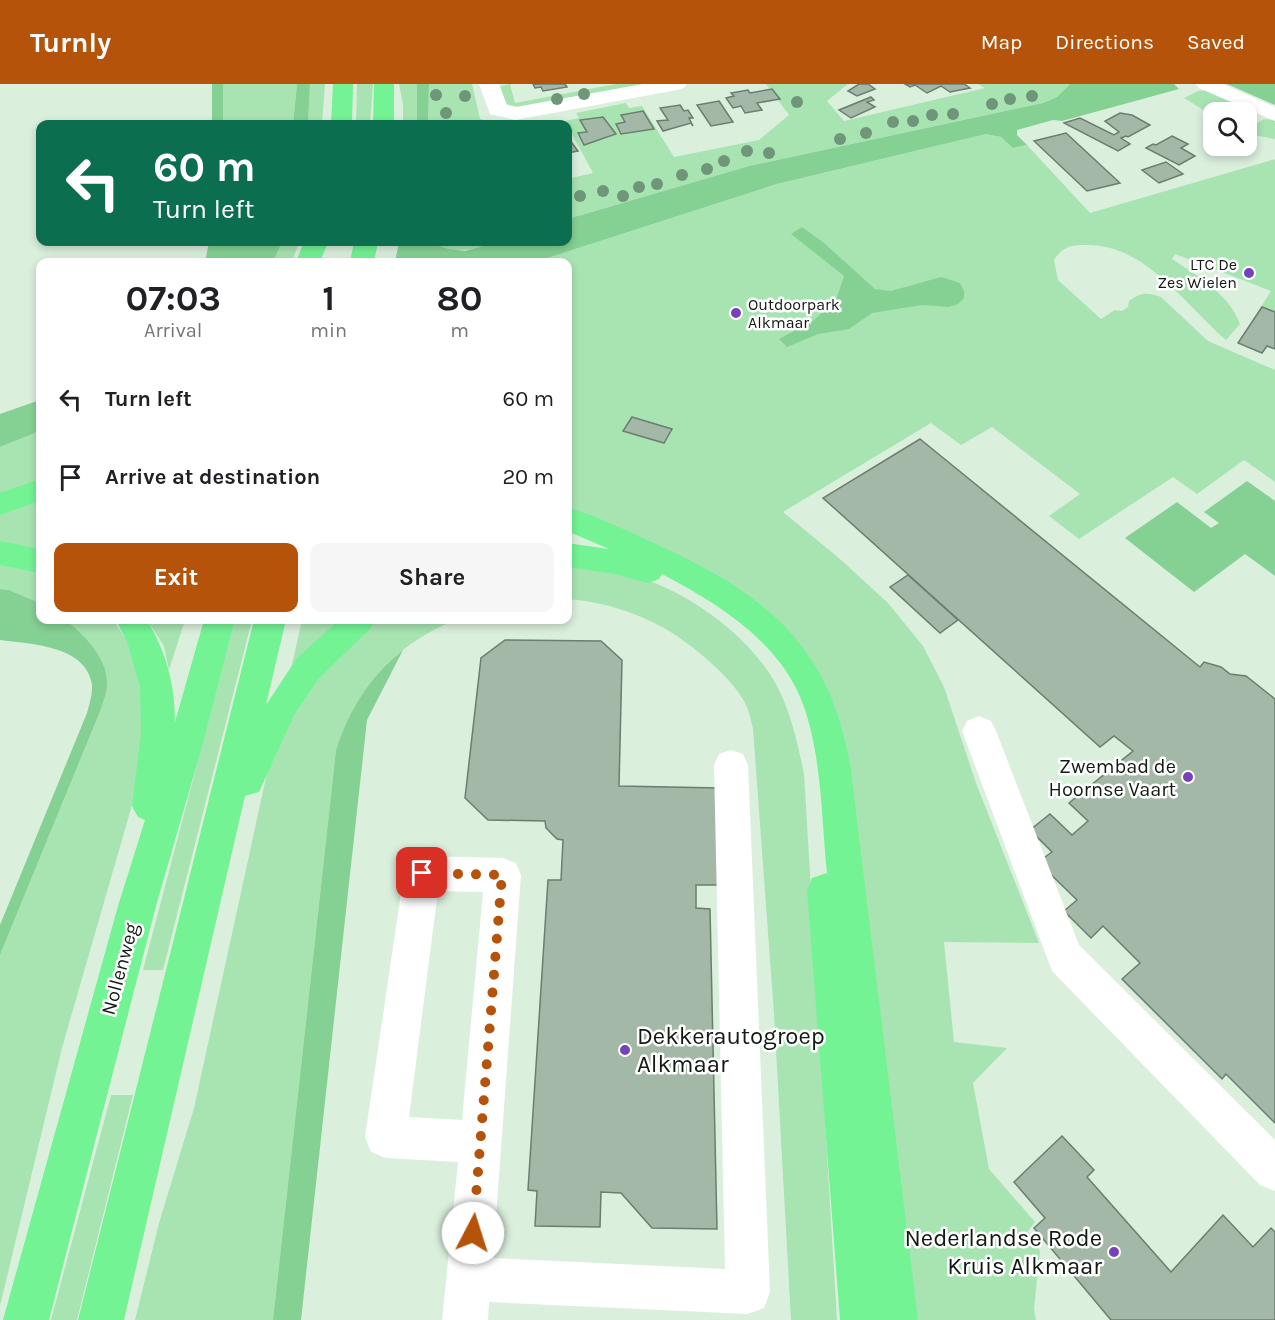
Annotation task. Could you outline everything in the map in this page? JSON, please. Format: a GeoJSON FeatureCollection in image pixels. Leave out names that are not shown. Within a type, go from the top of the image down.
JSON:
{"type":"FeatureCollection","features":[{"type":"Feature","properties":{"kind":"highway"},"geometry":{"type":"LineString","coordinates":[[342,120],[343,84]]}},
{"type":"Feature","properties":{"kind":"highway"},"geometry":{"type":"LineString","coordinates":[[384,84],[384,120]]}},
{"type":"Feature","properties":{"kind":"highway"},"geometry":{"type":"LineString","coordinates":[[0,504],[36,491]]}},
{"type":"Feature","properties":{"kind":"highway"},"geometry":{"type":"LineString","coordinates":[[572,520],[687,573],[733,599],[786,649],[806,676],[820,706],[834,763],[895,1320]]}},
{"type":"Feature","properties":{"kind":"highway"},"geometry":{"type":"LineString","coordinates":[[0,553],[36,560]]}},
{"type":"Feature","properties":{"kind":"highway"},"geometry":{"type":"LineString","coordinates":[[572,556],[638,568],[667,577],[696,592],[742,626],[771,656],[797,701],[814,760],[863,1320]]}},
{"type":"Feature","properties":{"kind":"highway"},"geometry":{"type":"LineString","coordinates":[[134,624],[143,638],[154,666],[160,711],[155,770],[137,906]]}},
{"type":"Feature","properties":{"kind":"highway","name":"Nollenweg"},"geometry":{"type":"LineString","coordinates":[[26,1320],[137,906],[185,747],[218,624]]}},
{"type":"Feature","properties":{"kind":"highway"},"geometry":{"type":"LineString","coordinates":[[101,1320],[269,624]]}},
{"type":"Feature","properties":{"kind":"highway"},"geometry":{"type":"LineString","coordinates":[[217,845],[282,706],[308,668],[355,624]]}},
{"type":"Feature","properties":{"kind":"street"},"geometry":{"type":"LineString","coordinates":[[489,84],[498,109],[515,114],[677,84]]}},
{"type":"Feature","properties":{"kind":"street"},"geometry":{"type":"LineString","coordinates":[[1206,84],[1275,115]]}},
{"type":"Feature","properties":{"kind":"street"},"geometry":{"type":"LineString","coordinates":[[979,731],[1065,958],[1275,1170]]}},
{"type":"Feature","properties":{"kind":"street"},"geometry":{"type":"LineString","coordinates":[[480,1142],[386,1137],[422,873],[502,875],[480,1142],[467,1299],[748,1292],[731,765]]}},
{"type":"Feature","properties":{"kind":"shaded area"},"geometry":{"type":"Polygon","coordinates":[[[212,84],[223,84],[223,120],[212,120],[212,84]]]}},
{"type":"Feature","properties":{"kind":"shaded area"},"geometry":{"type":"Polygon","coordinates":[[[223,84],[297,84],[293,120],[223,120],[223,84]]]}},
{"type":"Feature","properties":{"kind":"shaded area"},"geometry":{"type":"Polygon","coordinates":[[[297,84],[310,84],[308,120],[293,120],[297,84]]]}},
{"type":"Feature","properties":{"kind":"shaded area"},"geometry":{"type":"Polygon","coordinates":[[[310,84],[325,84],[322,120],[308,120],[310,84]]]}},
{"type":"Feature","properties":{"kind":"shaded area"},"geometry":{"type":"Polygon","coordinates":[[[357,84],[373,84],[370,120],[356,120],[357,84]]]}},
{"type":"Feature","properties":{"kind":"shaded area"},"geometry":{"type":"Polygon","coordinates":[[[399,84],[417,84],[417,120],[403,120],[399,84]]]}},
{"type":"Feature","properties":{"kind":"shaded area"},"geometry":{"type":"Polygon","coordinates":[[[417,84],[429,84],[428,120],[417,120],[417,84]]]}},
{"type":"Feature","properties":{"kind":"shaded area"},"geometry":{"type":"Polygon","coordinates":[[[429,84],[472,84],[480,119],[483,120],[428,120],[429,84]]]}},
{"type":"Feature","properties":{"kind":"shaded area"},"geometry":{"type":"Polygon","coordinates":[[[510,84],[515,103],[616,84],[644,84],[523,108],[506,104],[498,87],[510,84]]]}},
{"type":"Feature","properties":{"kind":"shaded area"},"geometry":{"type":"Polygon","coordinates":[[[766,84],[848,84],[827,101],[844,121],[985,88],[978,84],[1070,84],[1057,97],[1043,103],[749,166],[572,218],[572,178],[593,173],[572,134],[572,120],[570,120],[579,118],[576,113],[626,103],[629,108],[642,106],[674,157],[759,140],[789,115],[766,84]]]}},
{"type":"Feature","properties":{"kind":"shaded area"},"geometry":{"type":"Polygon","coordinates":[[[1070,84],[1174,84],[1179,89],[1062,121],[1053,120],[1017,130],[1017,135],[1027,145],[1013,148],[1001,137],[986,134],[777,184],[547,258],[396,258],[398,246],[439,246],[465,251],[484,246],[572,246],[572,218],[749,166],[1043,103],[1057,97],[1070,84]]]}},
{"type":"Feature","properties":{"kind":"shaded area"},"geometry":{"type":"Polygon","coordinates":[[[1227,84],[1275,84],[1275,105],[1227,84]]]}},
{"type":"Feature","properties":{"kind":"shaded area"},"geometry":{"type":"Polygon","coordinates":[[[1211,90],[1236,102],[1203,102],[1203,110],[1184,98],[1198,91],[1211,90]]]}},
{"type":"Feature","properties":{"kind":"shaded area"},"geometry":{"type":"Polygon","coordinates":[[[1264,119],[1275,120],[1275,139],[1257,136],[1257,123],[1264,119]]]}},
{"type":"Feature","properties":{"kind":"shaded area"},"geometry":{"type":"Polygon","coordinates":[[[986,134],[1001,137],[1014,148],[1027,145],[1090,213],[1275,159],[1275,349],[1267,346],[1262,353],[1238,343],[1271,291],[1175,254],[1172,259],[1212,287],[1235,313],[1240,324],[1226,340],[1163,279],[1127,254],[1107,247],[1079,245],[1071,246],[1060,252],[1054,260],[1058,280],[1101,319],[1115,310],[1122,311],[1128,307],[1129,301],[1137,296],[1156,295],[1161,297],[1208,341],[1275,370],[1275,482],[1244,460],[1197,494],[1173,477],[1079,539],[1049,516],[1080,494],[992,427],[961,445],[931,423],[783,512],[840,559],[888,603],[923,646],[944,687],[976,783],[1039,943],[944,942],[954,1042],[1007,1048],[973,1083],[989,1169],[1035,1222],[1028,1231],[1040,1251],[1034,1309],[1036,1320],[907,1320],[852,824],[787,637],[572,513],[572,258],[547,258],[777,184],[986,134]]]}},
{"type":"Feature","properties":{"kind":"shaded area"},"geometry":{"type":"Polygon","coordinates":[[[802,227],[824,243],[875,289],[891,291],[941,277],[960,283],[964,291],[964,298],[958,304],[949,307],[922,305],[872,313],[849,329],[818,334],[787,347],[779,339],[814,320],[836,300],[844,276],[791,234],[802,227]]]}},
{"type":"Feature","properties":{"kind":"shaded area"},"geometry":{"type":"Polygon","coordinates":[[[208,246],[280,246],[275,258],[206,258],[208,246]]]}},
{"type":"Feature","properties":{"kind":"shaded area"},"geometry":{"type":"Polygon","coordinates":[[[280,246],[298,246],[293,258],[275,258],[280,246]]]}},
{"type":"Feature","properties":{"kind":"shaded area"},"geometry":{"type":"Polygon","coordinates":[[[436,246],[485,246],[463,250],[436,246]]]}},
{"type":"Feature","properties":{"kind":"shaded area"},"geometry":{"type":"Polygon","coordinates":[[[36,401],[36,433],[0,447],[0,414],[36,401]]]}},
{"type":"Feature","properties":{"kind":"shaded area"},"geometry":{"type":"Polygon","coordinates":[[[36,433],[36,484],[0,498],[0,447],[36,433]]]}},
{"type":"Feature","properties":{"kind":"shaded area"},"geometry":{"type":"Polygon","coordinates":[[[1247,481],[1275,501],[1275,576],[1245,554],[1194,592],[1125,538],[1177,502],[1211,528],[1219,523],[1204,512],[1247,481]]]}},
{"type":"Feature","properties":{"kind":"shaded area"},"geometry":{"type":"Polygon","coordinates":[[[36,499],[36,550],[0,545],[0,512],[36,499]]]}},
{"type":"Feature","properties":{"kind":"shaded area"},"geometry":{"type":"Polygon","coordinates":[[[0,563],[36,571],[36,601],[9,590],[0,589],[0,563]]]}},
{"type":"Feature","properties":{"kind":"shaded area"},"geometry":{"type":"Polygon","coordinates":[[[572,566],[622,572],[645,579],[690,601],[733,632],[751,650],[767,670],[788,710],[804,774],[837,1320],[791,1320],[774,1014],[753,729],[748,710],[733,685],[686,642],[641,617],[592,602],[572,600],[572,566]]]}},
{"type":"Feature","properties":{"kind":"shaded area"},"geometry":{"type":"Polygon","coordinates":[[[0,589],[9,590],[36,601],[36,624],[71,624],[73,626],[100,657],[107,676],[107,686],[101,709],[0,955],[0,925],[87,713],[92,688],[86,668],[66,653],[39,645],[0,640],[0,589]]]}},
{"type":"Feature","properties":{"kind":"shaded area"},"geometry":{"type":"Polygon","coordinates":[[[71,624],[116,624],[134,651],[144,679],[149,746],[62,1048],[0,1306],[0,955],[101,709],[107,689],[107,676],[100,657],[71,624]]]}},
{"type":"Feature","properties":{"kind":"shaded area"},"geometry":{"type":"Polygon","coordinates":[[[150,624],[184,624],[169,670],[164,646],[150,624]]]}},
{"type":"Feature","properties":{"kind":"shaded area"},"geometry":{"type":"Polygon","coordinates":[[[234,624],[251,624],[163,970],[143,970],[234,624]]]}},
{"type":"Feature","properties":{"kind":"shaded area"},"geometry":{"type":"Polygon","coordinates":[[[301,624],[342,624],[291,669],[301,624]]]}},
{"type":"Feature","properties":{"kind":"shaded area"},"geometry":{"type":"Polygon","coordinates":[[[369,624],[446,624],[413,642],[380,671],[354,707],[336,750],[273,1320],[135,1320],[159,1223],[194,1108],[272,750],[303,692],[351,638],[369,624]]]}},
{"type":"Feature","properties":{"kind":"shaded area"},"geometry":{"type":"Polygon","coordinates":[[[403,650],[367,720],[301,1320],[273,1320],[336,750],[347,721],[370,683],[403,650]]]}},
{"type":"Feature","properties":{"kind":"shaded area"},"geometry":{"type":"Polygon","coordinates":[[[111,1095],[133,1095],[77,1320],[51,1320],[111,1095]]]}},
{"type":"Feature","properties":{"kind":"building"},"geometry":{"type":"Polygon","coordinates":[[[533,84],[565,84],[567,87],[543,91],[541,87],[535,88],[533,84]]]}},
{"type":"Feature","properties":{"kind":"building"},"geometry":{"type":"Polygon","coordinates":[[[859,84],[868,84],[875,89],[857,96],[848,91],[859,84]]]}},
{"type":"Feature","properties":{"kind":"building"},"geometry":{"type":"Polygon","coordinates":[[[905,84],[964,84],[970,88],[950,92],[941,86],[927,93],[915,85],[910,87],[905,84]]]}},
{"type":"Feature","properties":{"kind":"building"},"geometry":{"type":"Polygon","coordinates":[[[772,89],[780,99],[757,103],[762,110],[745,113],[741,106],[733,108],[726,98],[734,96],[731,93],[748,90],[750,93],[772,89]]]}},
{"type":"Feature","properties":{"kind":"building"},"geometry":{"type":"Polygon","coordinates":[[[871,97],[874,100],[867,102],[875,107],[851,118],[839,110],[871,97]]]}},
{"type":"Feature","properties":{"kind":"building"},"geometry":{"type":"Polygon","coordinates":[[[719,101],[733,122],[711,126],[697,105],[719,101]]]}},
{"type":"Feature","properties":{"kind":"building"},"geometry":{"type":"Polygon","coordinates":[[[680,105],[684,111],[688,110],[693,118],[689,118],[693,126],[691,123],[663,131],[657,121],[668,120],[660,108],[680,105]]]}},
{"type":"Feature","properties":{"kind":"building"},"geometry":{"type":"Polygon","coordinates":[[[643,111],[654,129],[621,134],[616,124],[625,122],[621,115],[643,111]]]}},
{"type":"Feature","properties":{"kind":"building"},"geometry":{"type":"Polygon","coordinates":[[[1120,113],[1132,115],[1150,125],[1128,137],[1121,138],[1130,144],[1118,151],[1064,123],[1080,118],[1114,135],[1119,132],[1105,121],[1120,113]]]}},
{"type":"Feature","properties":{"kind":"building"},"geometry":{"type":"Polygon","coordinates":[[[603,117],[616,134],[584,145],[578,133],[587,132],[580,120],[603,117]]]}},
{"type":"Feature","properties":{"kind":"building"},"geometry":{"type":"Polygon","coordinates":[[[1066,133],[1120,183],[1087,191],[1034,141],[1066,133]]]}},
{"type":"Feature","properties":{"kind":"building"},"geometry":{"type":"Polygon","coordinates":[[[1172,136],[1188,144],[1181,148],[1195,156],[1179,165],[1146,148],[1172,136]]]}},
{"type":"Feature","properties":{"kind":"building"},"geometry":{"type":"Polygon","coordinates":[[[572,143],[578,151],[572,152],[572,143]]]}},
{"type":"Feature","properties":{"kind":"building"},"geometry":{"type":"Polygon","coordinates":[[[1166,162],[1183,174],[1159,183],[1142,170],[1166,162]]]}},
{"type":"Feature","properties":{"kind":"building"},"geometry":{"type":"Polygon","coordinates":[[[1262,307],[1275,312],[1275,349],[1267,346],[1262,353],[1238,343],[1262,307]]]}},
{"type":"Feature","properties":{"kind":"building"},"geometry":{"type":"Polygon","coordinates":[[[632,417],[672,429],[664,443],[623,431],[632,417]]]}},
{"type":"Feature","properties":{"kind":"building","name":"Zwembad de Hoornse Vaart"},"geometry":{"type":"Polygon","coordinates":[[[920,439],[1200,667],[1204,662],[1221,667],[1230,674],[1246,676],[1275,699],[1275,1123],[1226,1074],[1222,1079],[1122,979],[1140,963],[1103,926],[1091,938],[1064,911],[1077,900],[1038,862],[1052,852],[1030,830],[1050,814],[1072,835],[1088,821],[1069,803],[1133,751],[1114,736],[1100,747],[823,498],[920,439]]]}},
{"type":"Feature","properties":{"kind":"building"},"geometry":{"type":"Polygon","coordinates":[[[908,575],[958,620],[940,633],[890,587],[908,575]]]}},
{"type":"Feature","properties":{"kind":"building","name":"Dekkerautogroep Alkmaar"},"geometry":{"type":"Polygon","coordinates":[[[505,640],[601,641],[622,660],[619,786],[720,788],[723,885],[696,885],[696,908],[710,909],[717,1229],[652,1228],[621,1193],[601,1192],[600,1227],[535,1226],[537,1191],[528,1190],[548,880],[561,880],[563,840],[557,839],[546,828],[545,821],[488,820],[465,798],[481,658],[505,640]]]}},
{"type":"Feature","properties":{"kind":"building"},"geometry":{"type":"Polygon","coordinates":[[[1062,1136],[1094,1170],[1087,1177],[1171,1272],[1223,1215],[1253,1247],[1271,1228],[1275,1232],[1275,1320],[1111,1320],[1034,1228],[1045,1218],[1014,1182],[1062,1136]]]}},
{"type":"Feature","properties":{"kind":"place","name":"LTC De Zes Wielen"},"geometry":{"type":"Point","coordinates":[1249,273]}},
{"type":"Feature","properties":{"kind":"place","name":"Outdoorpark Alkmaar"},"geometry":{"type":"Point","coordinates":[736,313]}},
{"type":"Feature","properties":{"kind":"place","name":"Zwembad de Hoornse Vaart"},"geometry":{"type":"Point","coordinates":[1188,777]}},
{"type":"Feature","properties":{"kind":"place","name":"Dekkerautogroep Alkmaar"},"geometry":{"type":"Point","coordinates":[625,1050]}},
{"type":"Feature","properties":{"kind":"place","name":"Nederlandse Rode Kruis Alkmaar"},"geometry":{"type":"Point","coordinates":[1114,1252]}},
{"type":"Feature","properties":{"kind":"route"},"geometry":{"type":"LineString","coordinates":[[422,873],[502,875],[473,1233]]}}]}
